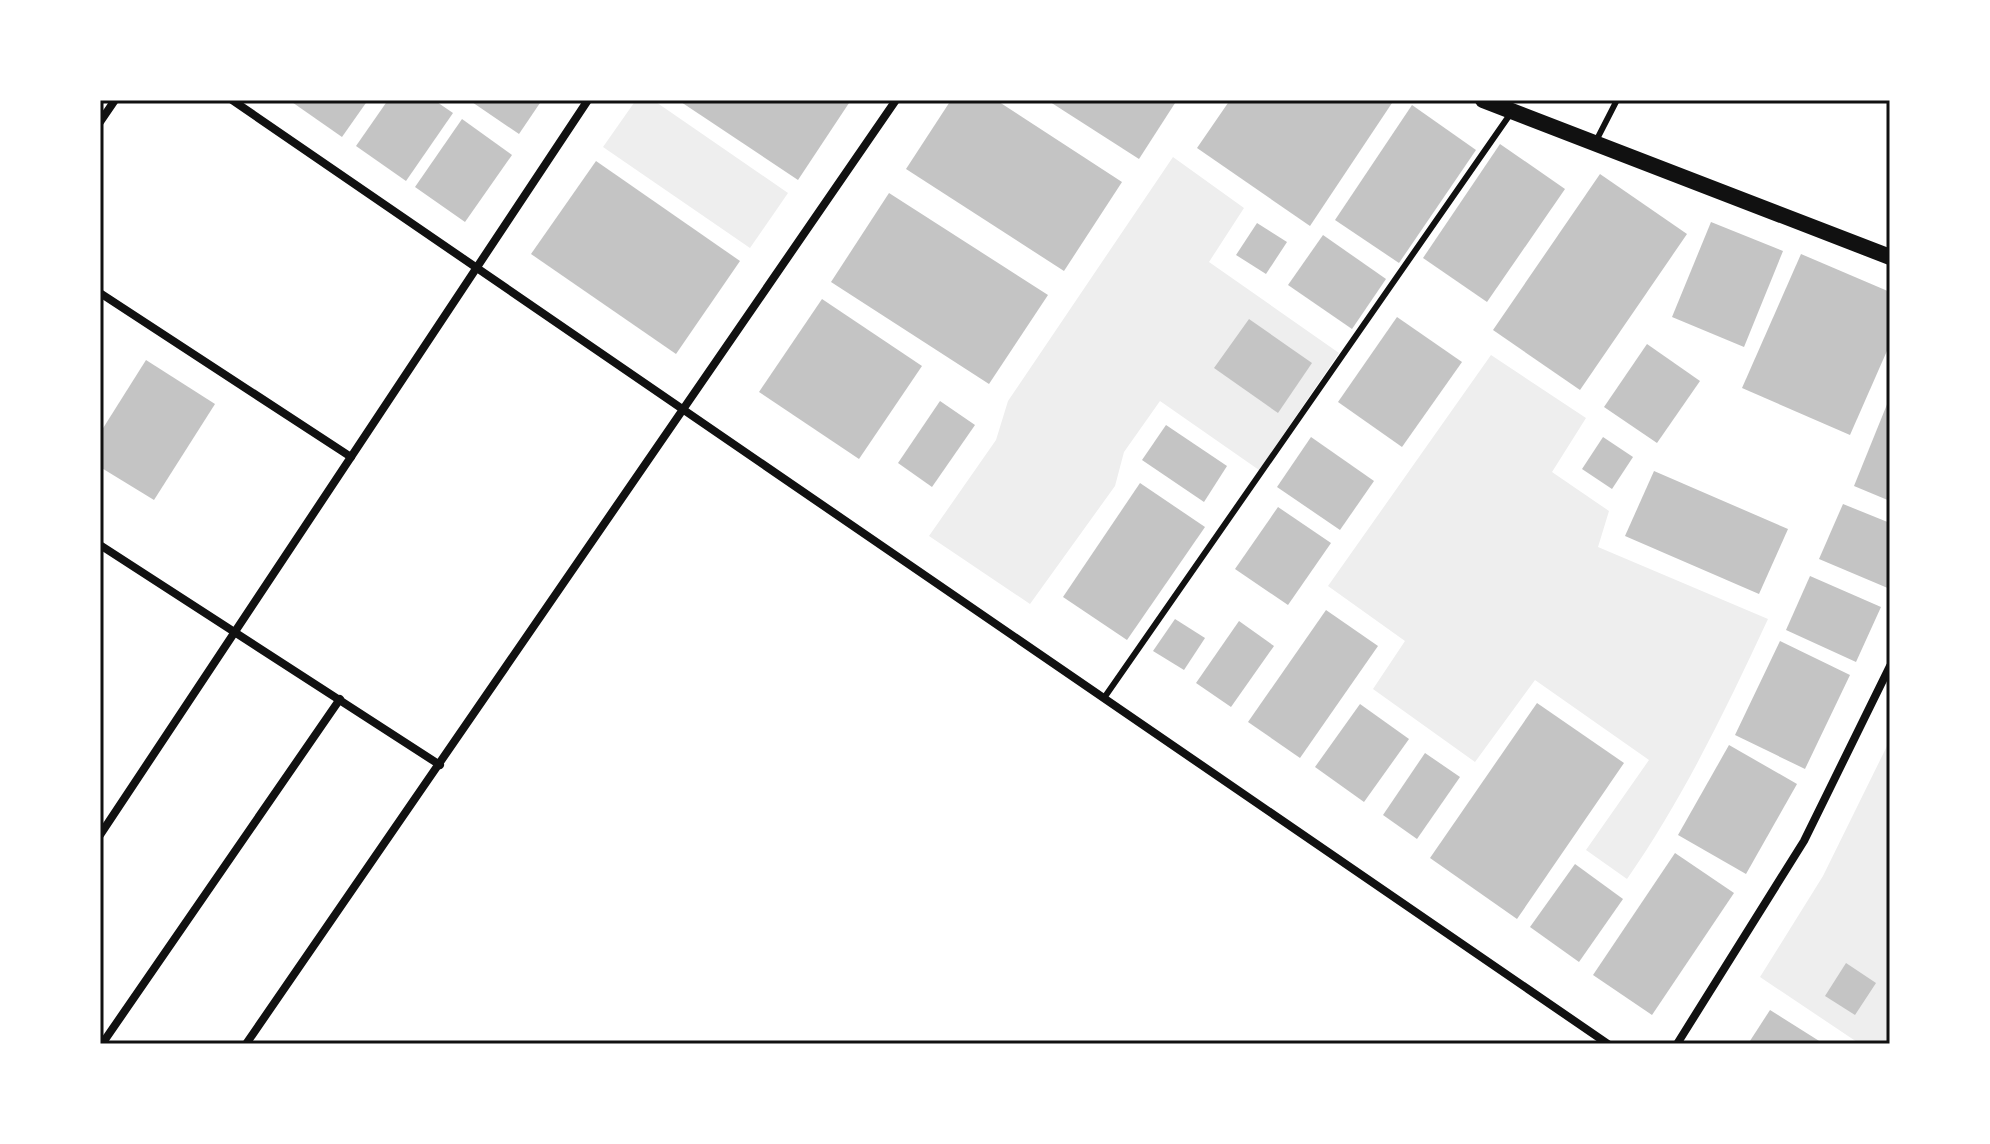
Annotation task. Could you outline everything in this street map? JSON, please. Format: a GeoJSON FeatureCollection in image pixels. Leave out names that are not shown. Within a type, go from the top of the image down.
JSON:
{"type":"FeatureCollection","features":[{"type":"Feature","properties":{"kind":"main road"},"geometry":{"type":"LineString","coordinates":[[1483,100],[1890,257]]}},
{"type":"Feature","properties":{"kind":"street"},"geometry":{"type":"LineString","coordinates":[[100,122],[115,100]]}},
{"type":"Feature","properties":{"kind":"street"},"geometry":{"type":"LineString","coordinates":[[232,100],[475,270],[1608,1044]]}},
{"type":"Feature","properties":{"kind":"street"},"geometry":{"type":"LineString","coordinates":[[100,835],[588,100]]}},
{"type":"Feature","properties":{"kind":"street"},"geometry":{"type":"LineString","coordinates":[[246,1044],[896,100]]}},
{"type":"Feature","properties":{"kind":"street"},"geometry":{"type":"LineString","coordinates":[[100,293],[351,457]]}},
{"type":"Feature","properties":{"kind":"street"},"geometry":{"type":"LineString","coordinates":[[100,545],[237,630],[440,765]]}},
{"type":"Feature","properties":{"kind":"street"},"geometry":{"type":"LineString","coordinates":[[1677,1044],[1804,841],[1890,666]]}},
{"type":"Feature","properties":{"kind":"street"},"geometry":{"type":"LineString","coordinates":[[102,1044],[340,699]]}},
{"type":"Feature","properties":{"kind":"lane"},"geometry":{"type":"LineString","coordinates":[[1595,143],[1617,100]]}},
{"type":"Feature","properties":{"kind":"lane"},"geometry":{"type":"LineString","coordinates":[[1104,698],[1512,111]]}},
{"type":"Feature","properties":{"kind":"shaded area"},"geometry":{"type":"Polygon","coordinates":[[[636,100],[653,100],[788,193],[750,248],[603,147],[636,100]]]}},
{"type":"Feature","properties":{"kind":"shaded area"},"geometry":{"type":"Polygon","coordinates":[[[1173,157],[1244,208],[1209,262],[1339,353],[1259,470],[1160,401],[1124,452],[1115,486],[1030,604],[929,536],[996,440],[1008,401],[1173,157]]]}},
{"type":"Feature","properties":{"kind":"shaded area"},"geometry":{"type":"Polygon","coordinates":[[[1491,355],[1586,418],[1552,472],[1609,511],[1598,547],[1768,619],[1686,784],[1627,879],[1586,850],[1649,760],[1535,680],[1475,762],[1373,689],[1405,641],[1328,586],[1491,355]]]}},
{"type":"Feature","properties":{"kind":"shaded area"},"geometry":{"type":"Polygon","coordinates":[[[1890,740],[1890,1044],[1860,1044],[1760,977],[1823,876],[1890,740]]]}},
{"type":"Feature","properties":{"kind":"building"},"geometry":{"type":"Polygon","coordinates":[[[289,100],[368,100],[342,137],[289,100]]]}},
{"type":"Feature","properties":{"kind":"building"},"geometry":{"type":"Polygon","coordinates":[[[388,100],[434,100],[453,113],[406,181],[356,146],[388,100]]]}},
{"type":"Feature","properties":{"kind":"building"},"geometry":{"type":"Polygon","coordinates":[[[469,100],[542,100],[519,134],[469,100]]]}},
{"type":"Feature","properties":{"kind":"building"},"geometry":{"type":"Polygon","coordinates":[[[678,100],[851,100],[798,180],[678,100]]]}},
{"type":"Feature","properties":{"kind":"building"},"geometry":{"type":"Polygon","coordinates":[[[951,100],[996,100],[1122,182],[1064,271],[906,169],[951,100]]]}},
{"type":"Feature","properties":{"kind":"building"},"geometry":{"type":"Polygon","coordinates":[[[1047,100],[1177,100],[1139,159],[1047,100]]]}},
{"type":"Feature","properties":{"kind":"building"},"geometry":{"type":"Polygon","coordinates":[[[1230,100],[1383,100],[1392,103],[1310,226],[1197,148],[1230,100]]]}},
{"type":"Feature","properties":{"kind":"building"},"geometry":{"type":"Polygon","coordinates":[[[1412,105],[1476,150],[1399,263],[1335,220],[1412,105]]]}},
{"type":"Feature","properties":{"kind":"building"},"geometry":{"type":"Polygon","coordinates":[[[462,119],[512,155],[465,222],[415,187],[462,119]]]}},
{"type":"Feature","properties":{"kind":"building"},"geometry":{"type":"Polygon","coordinates":[[[1500,144],[1565,189],[1487,302],[1423,258],[1500,144]]]}},
{"type":"Feature","properties":{"kind":"building"},"geometry":{"type":"Polygon","coordinates":[[[596,161],[740,261],[676,354],[531,254],[596,161]]]}},
{"type":"Feature","properties":{"kind":"building"},"geometry":{"type":"Polygon","coordinates":[[[1600,174],[1687,234],[1580,390],[1493,330],[1600,174]]]}},
{"type":"Feature","properties":{"kind":"building"},"geometry":{"type":"Polygon","coordinates":[[[889,193],[1048,295],[989,384],[831,282],[889,193]]]}},
{"type":"Feature","properties":{"kind":"building"},"geometry":{"type":"Polygon","coordinates":[[[1711,222],[1783,251],[1744,347],[1672,317],[1711,222]]]}},
{"type":"Feature","properties":{"kind":"building"},"geometry":{"type":"Polygon","coordinates":[[[1257,223],[1287,242],[1266,274],[1236,255],[1257,223]]]}},
{"type":"Feature","properties":{"kind":"building"},"geometry":{"type":"Polygon","coordinates":[[[1323,235],[1386,279],[1352,329],[1288,285],[1323,235]]]}},
{"type":"Feature","properties":{"kind":"building"},"geometry":{"type":"Polygon","coordinates":[[[1801,254],[1890,292],[1890,344],[1850,435],[1742,388],[1801,254]]]}},
{"type":"Feature","properties":{"kind":"building"},"geometry":{"type":"Polygon","coordinates":[[[822,299],[922,366],[859,459],[759,392],[822,299]]]}},
{"type":"Feature","properties":{"kind":"building"},"geometry":{"type":"Polygon","coordinates":[[[1397,317],[1462,362],[1402,447],[1338,402],[1397,317]]]}},
{"type":"Feature","properties":{"kind":"building"},"geometry":{"type":"Polygon","coordinates":[[[1249,319],[1312,363],[1278,413],[1214,368],[1249,319]]]}},
{"type":"Feature","properties":{"kind":"building"},"geometry":{"type":"Polygon","coordinates":[[[1647,344],[1700,381],[1657,443],[1604,407],[1647,344]]]}},
{"type":"Feature","properties":{"kind":"building"},"geometry":{"type":"Polygon","coordinates":[[[146,360],[215,404],[154,500],[100,467],[100,433],[146,360]]]}},
{"type":"Feature","properties":{"kind":"building"},"geometry":{"type":"Polygon","coordinates":[[[1890,397],[1890,501],[1854,486],[1890,397]]]}},
{"type":"Feature","properties":{"kind":"building"},"geometry":{"type":"Polygon","coordinates":[[[940,401],[975,425],[932,487],[898,463],[940,401]]]}},
{"type":"Feature","properties":{"kind":"building"},"geometry":{"type":"Polygon","coordinates":[[[1166,425],[1227,466],[1204,502],[1142,460],[1166,425]]]}},
{"type":"Feature","properties":{"kind":"building"},"geometry":{"type":"Polygon","coordinates":[[[1311,437],[1374,481],[1340,530],[1277,487],[1311,437]]]}},
{"type":"Feature","properties":{"kind":"building"},"geometry":{"type":"Polygon","coordinates":[[[1603,437],[1633,457],[1612,489],[1582,469],[1603,437]]]}},
{"type":"Feature","properties":{"kind":"building"},"geometry":{"type":"Polygon","coordinates":[[[1654,471],[1788,529],[1759,594],[1625,536],[1654,471]]]}},
{"type":"Feature","properties":{"kind":"building"},"geometry":{"type":"Polygon","coordinates":[[[1140,483],[1205,527],[1127,640],[1063,597],[1140,483]]]}},
{"type":"Feature","properties":{"kind":"building"},"geometry":{"type":"Polygon","coordinates":[[[1843,504],[1890,523],[1890,589],[1819,559],[1843,504]]]}},
{"type":"Feature","properties":{"kind":"building"},"geometry":{"type":"Polygon","coordinates":[[[1278,507],[1331,543],[1288,605],[1235,569],[1278,507]]]}},
{"type":"Feature","properties":{"kind":"building"},"geometry":{"type":"Polygon","coordinates":[[[1810,576],[1881,607],[1856,662],[1786,630],[1810,576]]]}},
{"type":"Feature","properties":{"kind":"building"},"geometry":{"type":"Polygon","coordinates":[[[1326,610],[1378,646],[1300,758],[1248,722],[1326,610]]]}},
{"type":"Feature","properties":{"kind":"building"},"geometry":{"type":"Polygon","coordinates":[[[1175,619],[1205,638],[1184,670],[1153,651],[1175,619]]]}},
{"type":"Feature","properties":{"kind":"building"},"geometry":{"type":"Polygon","coordinates":[[[1239,621],[1274,646],[1231,707],[1196,683],[1239,621]]]}},
{"type":"Feature","properties":{"kind":"building"},"geometry":{"type":"Polygon","coordinates":[[[1780,641],[1850,675],[1805,769],[1735,735],[1780,641]]]}},
{"type":"Feature","properties":{"kind":"building"},"geometry":{"type":"Polygon","coordinates":[[[1537,703],[1624,763],[1517,919],[1430,858],[1537,703]]]}},
{"type":"Feature","properties":{"kind":"building"},"geometry":{"type":"Polygon","coordinates":[[[1360,704],[1409,739],[1364,802],[1315,767],[1360,704]]]}},
{"type":"Feature","properties":{"kind":"building"},"geometry":{"type":"Polygon","coordinates":[[[1729,745],[1797,784],[1746,874],[1678,835],[1729,745]]]}},
{"type":"Feature","properties":{"kind":"building"},"geometry":{"type":"Polygon","coordinates":[[[1425,753],[1460,777],[1417,839],[1383,815],[1425,753]]]}},
{"type":"Feature","properties":{"kind":"building"},"geometry":{"type":"Polygon","coordinates":[[[1675,853],[1734,893],[1652,1015],[1593,975],[1675,853]]]}},
{"type":"Feature","properties":{"kind":"building"},"geometry":{"type":"Polygon","coordinates":[[[1575,864],[1623,899],[1579,962],[1530,927],[1575,864]]]}},
{"type":"Feature","properties":{"kind":"building"},"geometry":{"type":"Polygon","coordinates":[[[1846,963],[1876,983],[1855,1015],[1825,996],[1846,963]]]}},
{"type":"Feature","properties":{"kind":"building"},"geometry":{"type":"Polygon","coordinates":[[[1770,1010],[1824,1044],[1748,1044],[1770,1010]]]}}]}
